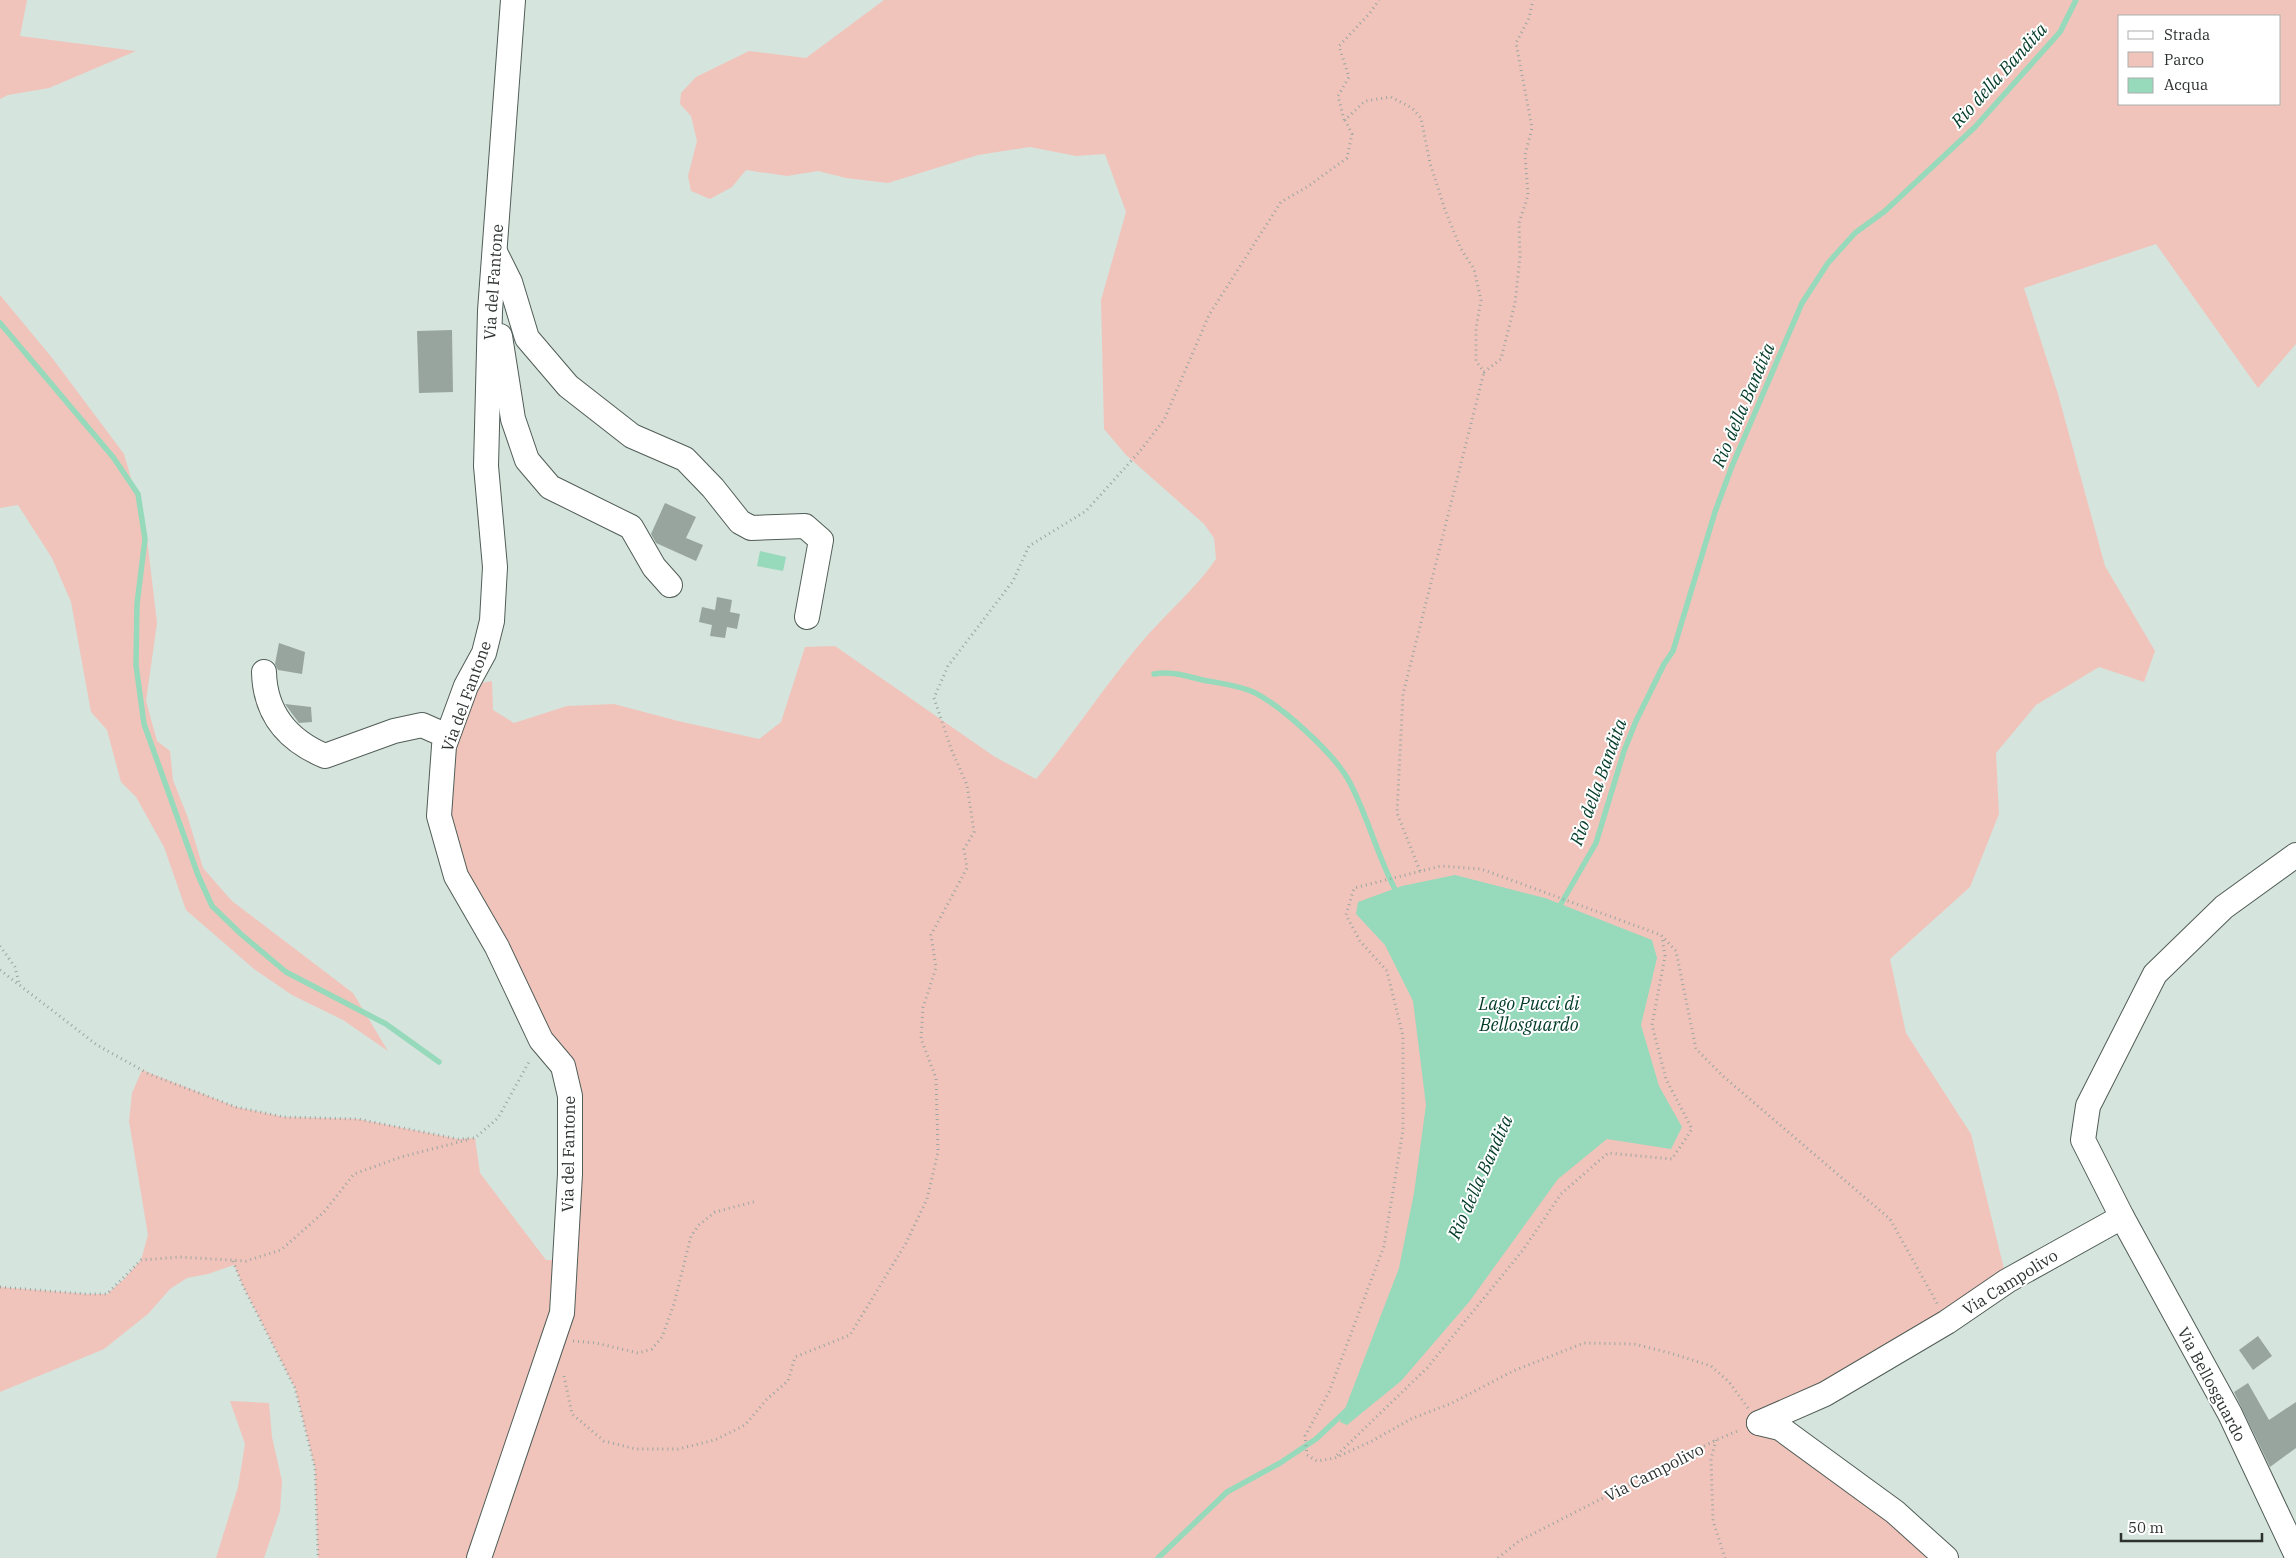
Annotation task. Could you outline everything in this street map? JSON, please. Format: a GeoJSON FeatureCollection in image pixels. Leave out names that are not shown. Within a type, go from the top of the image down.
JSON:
{"type":"FeatureCollection","features":[{"type":"Feature","properties":{"kind":"street","name":"Via del Fantone"},"geometry":{"type":"LineString","coordinates":[[479,1558],[562,1312],[570,1174],[570,1096],[563,1066],[541,1040],[497,947],[456,876],[439,816],[444,746],[466,686],[484,653],[492,621],[495,568],[486,466],[490,311],[513,0]]}},
{"type":"Feature","properties":{"kind":"street"},"geometry":{"type":"LineString","coordinates":[[494,252],[510,282],[527,338],[568,386],[632,436],[685,459],[713,488],[740,522],[752,528],[805,526],[821,540],[808,617]]}},
{"type":"Feature","properties":{"kind":"street"},"geometry":{"type":"LineString","coordinates":[[490,311],[500,337],[513,419],[528,460],[550,487],[630,527],[654,567],[670,585]]}},
{"type":"Feature","properties":{"kind":"street"},"geometry":{"type":"LineString","coordinates":[[264,672],[264,688],[269,705],[284,730],[310,750],[324,756],[394,731],[422,725],[448,736]]}},
{"type":"Feature","properties":{"kind":"street"},"geometry":{"type":"LineString","coordinates":[[2122,1217],[2083,1140],[2088,1106],[2155,974],[2224,907],[2296,856]]}},
{"type":"Feature","properties":{"kind":"street","name":"Via Campolivo"},"geometry":{"type":"LineString","coordinates":[[1759,1423],[1825,1394],[1947,1322],[2007,1281],[2122,1217]]}},
{"type":"Feature","properties":{"kind":"street","name":"Via Bellosguardo"},"geometry":{"type":"LineString","coordinates":[[2122,1217],[2230,1414],[2296,1554]]}},
{"type":"Feature","properties":{"kind":"street"},"geometry":{"type":"LineString","coordinates":[[1759,1423],[1780,1428],[1895,1512],[1946,1558]]}},
{"type":"Feature","properties":{"kind":"path"},"geometry":{"type":"LineString","coordinates":[[564,1373],[572,1414],[604,1441],[636,1449],[678,1449],[715,1440],[745,1425],[767,1399],[788,1380],[795,1357],[850,1335],[906,1243],[927,1199],[938,1152],[936,1078],[921,1039],[923,1007],[936,968],[931,935],[967,868],[964,850],[974,832],[967,785],[952,751],[934,698],[948,666],[1013,581],[1029,546],[1086,511],[1140,451],[1164,420],[1209,316],[1280,202],[1307,187],[1347,158],[1352,134],[1345,120],[1338,96],[1349,76],[1339,46],[1380,0]]}},
{"type":"Feature","properties":{"kind":"path"},"geometry":{"type":"LineString","coordinates":[[1420,871],[1397,813],[1403,694],[1484,372],[1501,359],[1515,302],[1520,257],[1519,223],[1528,195],[1525,155],[1532,128],[1516,43],[1529,18],[1533,0]]}},
{"type":"Feature","properties":{"kind":"path"},"geometry":{"type":"LineString","coordinates":[[1345,120],[1365,101],[1391,97],[1412,108],[1421,118],[1430,163],[1445,210],[1461,249],[1474,269],[1481,300],[1476,328],[1476,361],[1484,372]]}},
{"type":"Feature","properties":{"kind":"path"},"geometry":{"type":"LineString","coordinates":[[1759,1423],[1729,1382],[1711,1366],[1679,1355],[1634,1344],[1584,1343],[1513,1372],[1334,1458],[1318,1461],[1307,1455],[1305,1436],[1329,1392],[1384,1246],[1403,1130],[1403,1036],[1387,971],[1360,940],[1346,915],[1354,888],[1440,866],[1481,869],[1661,935],[1676,950],[1696,1049],[1724,1077],[1890,1220],[1947,1322]]}},
{"type":"Feature","properties":{"kind":"path"},"geometry":{"type":"LineString","coordinates":[[1334,1458],[1427,1368],[1523,1250],[1561,1194],[1608,1153],[1672,1159],[1692,1129],[1666,1080],[1652,1025],[1665,956],[1661,935]]}},
{"type":"Feature","properties":{"kind":"path"},"geometry":{"type":"LineString","coordinates":[[0,946],[14,967],[19,984]]}},
{"type":"Feature","properties":{"kind":"path"},"geometry":{"type":"LineString","coordinates":[[0,970],[97,1045],[149,1074],[236,1107],[284,1117],[358,1119],[458,1139],[475,1138]]}},
{"type":"Feature","properties":{"kind":"path"},"geometry":{"type":"LineString","coordinates":[[0,1287],[107,1294],[123,1280],[140,1260],[180,1257],[246,1261],[281,1250],[324,1212],[354,1174],[400,1157],[475,1138],[498,1118],[541,1040]]}},
{"type":"Feature","properties":{"kind":"path"},"geometry":{"type":"LineString","coordinates":[[553,1339],[596,1343],[638,1353],[652,1349],[662,1337],[674,1304],[691,1236],[699,1225],[715,1212],[757,1201]]}},
{"type":"Feature","properties":{"kind":"path"},"geometry":{"type":"LineString","coordinates":[[233,1260],[243,1286],[294,1388],[315,1468],[318,1558]]}},
{"type":"Feature","properties":{"kind":"path","name":"Via Campolivo"},"geometry":{"type":"LineString","coordinates":[[1498,1558],[1519,1541],[1716,1440],[1759,1423]]}},
{"type":"Feature","properties":{"kind":"path"},"geometry":{"type":"LineString","coordinates":[[1716,1440],[1711,1459],[1713,1521],[1725,1558]]}},
{"type":"Feature","properties":{"kind":"green space"},"geometry":{"type":"Polygon","coordinates":[[[0,0],[27,0],[20,36],[136,51],[49,88],[8,95],[0,99],[0,0]]]}},
{"type":"Feature","properties":{"kind":"green space"},"geometry":{"type":"Polygon","coordinates":[[[884,0],[2296,0],[2296,344],[2258,388],[2156,244],[2024,288],[2058,394],[2105,566],[2155,651],[2144,682],[2099,667],[2036,705],[1996,753],[1999,814],[1970,887],[1890,959],[1906,1033],[1971,1134],[2007,1281],[1760,1423],[1946,1558],[318,1558],[315,1468],[295,1388],[234,1265],[208,1274],[187,1278],[170,1289],[148,1314],[104,1349],[0,1392],[0,1287],[107,1294],[141,1260],[148,1235],[129,1121],[132,1093],[142,1070],[236,1107],[284,1117],[358,1119],[458,1139],[475,1138],[480,1173],[546,1260],[565,1260],[570,1096],[439,816],[466,686],[492,681],[493,710],[514,723],[567,706],[614,704],[678,721],[759,739],[781,722],[805,647],[835,646],[995,757],[1036,779],[1139,645],[1198,582],[1216,559],[1214,538],[1204,524],[1126,455],[1104,429],[1101,300],[1126,212],[1105,154],[1076,156],[1030,147],[978,155],[888,183],[846,178],[818,171],[787,176],[746,170],[732,187],[710,199],[691,191],[688,176],[697,141],[691,116],[680,104],[681,93],[696,77],[749,51],[806,58],[884,0]]]}},
{"type":"Feature","properties":{"kind":"green space"},"geometry":{"type":"Polygon","coordinates":[[[0,295],[53,359],[124,454],[146,530],[157,623],[146,701],[157,741],[170,751],[173,780],[188,818],[203,868],[232,901],[353,993],[388,1051],[343,1020],[292,995],[254,969],[186,910],[164,847],[136,797],[121,782],[107,730],[91,712],[71,602],[52,558],[18,505],[0,508],[0,295]]]}},
{"type":"Feature","properties":{"kind":"green space"},"geometry":{"type":"Polygon","coordinates":[[[230,1401],[269,1403],[272,1437],[282,1481],[280,1511],[264,1558],[216,1558],[238,1487],[245,1444],[230,1401]]]}},
{"type":"Feature","properties":{"kind":"water"},"geometry":{"type":"Polygon","coordinates":[[[760,551],[786,557],[783,571],[757,566],[760,551]]]}},
{"type":"Feature","properties":{"kind":"water","name":"Lago Pucci di Bellosguardo"},"geometry":{"type":"Polygon","coordinates":[[[1455,875],[1545,898],[1652,940],[1657,958],[1641,1025],[1659,1086],[1682,1127],[1671,1149],[1607,1139],[1558,1179],[1469,1302],[1401,1381],[1347,1425],[1340,1422],[1399,1268],[1414,1193],[1426,1105],[1413,1001],[1385,945],[1356,914],[1358,902],[1402,886],[1455,875]]]}},
{"type":"Feature","properties":{"kind":"building"},"geometry":{"type":"Polygon","coordinates":[[[452,330],[453,392],[419,393],[417,331],[452,330]]]}},
{"type":"Feature","properties":{"kind":"building"},"geometry":{"type":"Polygon","coordinates":[[[665,503],[696,517],[686,538],[703,545],[696,561],[656,543],[651,534],[665,503]]]}},
{"type":"Feature","properties":{"kind":"building"},"geometry":{"type":"Polygon","coordinates":[[[717,597],[732,600],[730,612],[740,614],[737,629],[727,627],[725,638],[710,636],[712,625],[699,622],[702,607],[715,610],[717,597]]]}},
{"type":"Feature","properties":{"kind":"building"},"geometry":{"type":"Polygon","coordinates":[[[279,643],[305,652],[302,674],[278,670],[275,664],[279,643]]]}},
{"type":"Feature","properties":{"kind":"building"},"geometry":{"type":"Polygon","coordinates":[[[285,704],[311,707],[312,722],[299,723],[285,704]]]}},
{"type":"Feature","properties":{"kind":"building"},"geometry":{"type":"Polygon","coordinates":[[[2258,1336],[2272,1356],[2253,1370],[2239,1350],[2258,1336]]]}},
{"type":"Feature","properties":{"kind":"building"},"geometry":{"type":"Polygon","coordinates":[[[2248,1383],[2269,1420],[2296,1402],[2296,1448],[2270,1467],[2234,1392],[2248,1383]]]}},
{"type":"Feature","properties":{"kind":"waterway","name":"Rio della Bandita"},"geometry":{"type":"LineString","coordinates":[[1558,909],[1596,843],[1624,751],[1636,721],[1664,664],[1673,651],[1715,512],[1732,466],[1802,303],[1828,263],[1855,233],[1885,211],[1975,127],[2060,32],[2076,0]]}},
{"type":"Feature","properties":{"kind":"waterway"},"geometry":{"type":"LineString","coordinates":[[0,323],[113,457],[138,494],[145,539],[137,604],[136,665],[144,724],[198,875],[212,906],[242,935],[286,972],[386,1024],[439,1062]]}},
{"type":"Feature","properties":{"kind":"waterway"},"geometry":{"type":"LineString","coordinates":[[1154,674],[1179,674],[1251,691],[1277,707],[1306,731],[1333,759],[1350,783],[1398,895]]}},
{"type":"Feature","properties":{"kind":"waterway","name":"Rio della Bandita"},"geometry":{"type":"LineString","coordinates":[[1158,1558],[1227,1492],[1280,1463],[1316,1439],[1348,1409]]}}]}
